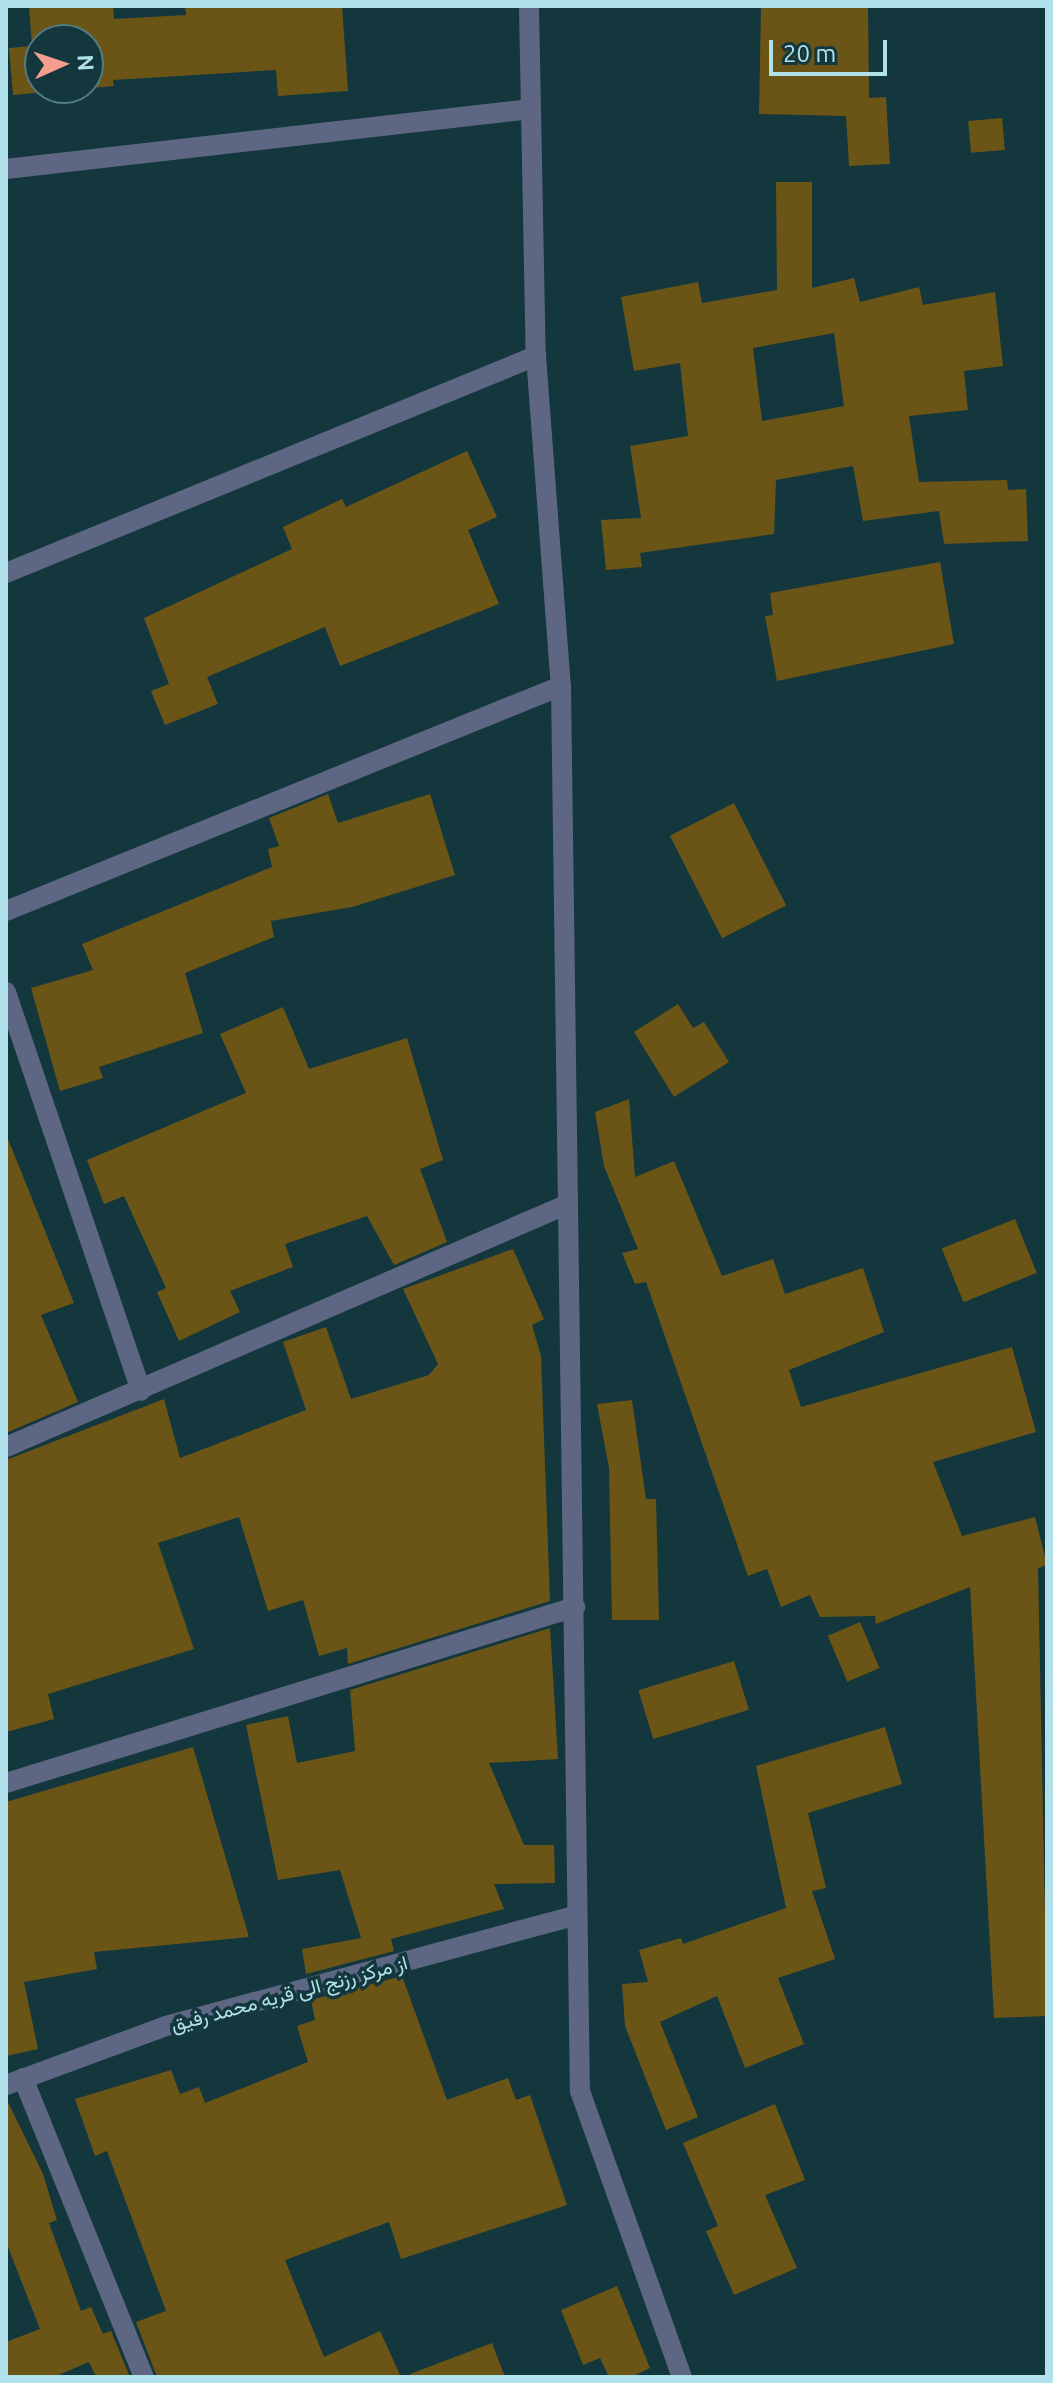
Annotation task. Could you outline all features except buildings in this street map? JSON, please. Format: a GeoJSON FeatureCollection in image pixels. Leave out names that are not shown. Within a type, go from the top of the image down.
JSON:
{"type":"FeatureCollection","features":[{"type":"Feature","properties":{"kind":"street"},"geometry":{"type":"LineString","coordinates":[[529,6],[536,356],[561,686],[580,2091],[682,2377]]}},
{"type":"Feature","properties":{"kind":"street"},"geometry":{"type":"LineString","coordinates":[[6,169],[531,109]]}},
{"type":"Feature","properties":{"kind":"street"},"geometry":{"type":"LineString","coordinates":[[6,573],[536,356]]}},
{"type":"Feature","properties":{"kind":"street"},"geometry":{"type":"LineString","coordinates":[[6,911],[561,686]]}},
{"type":"Feature","properties":{"kind":"street"},"geometry":{"type":"LineString","coordinates":[[6,992],[141,1391]]}},
{"type":"Feature","properties":{"kind":"street"},"geometry":{"type":"LineString","coordinates":[[6,1447],[568,1204]]}},
{"type":"Feature","properties":{"kind":"street"},"geometry":{"type":"LineString","coordinates":[[6,1783],[575,1607]]}},
{"type":"Feature","properties":{"kind":"street","name":"از مرکز رزنج الی قریه محمد رفیق"},"geometry":{"type":"LineString","coordinates":[[14,2082],[166,2026],[576,1915]]}},
{"type":"Feature","properties":{"kind":"street"},"geometry":{"type":"LineString","coordinates":[[14,2082],[144,2377]]}}]}
